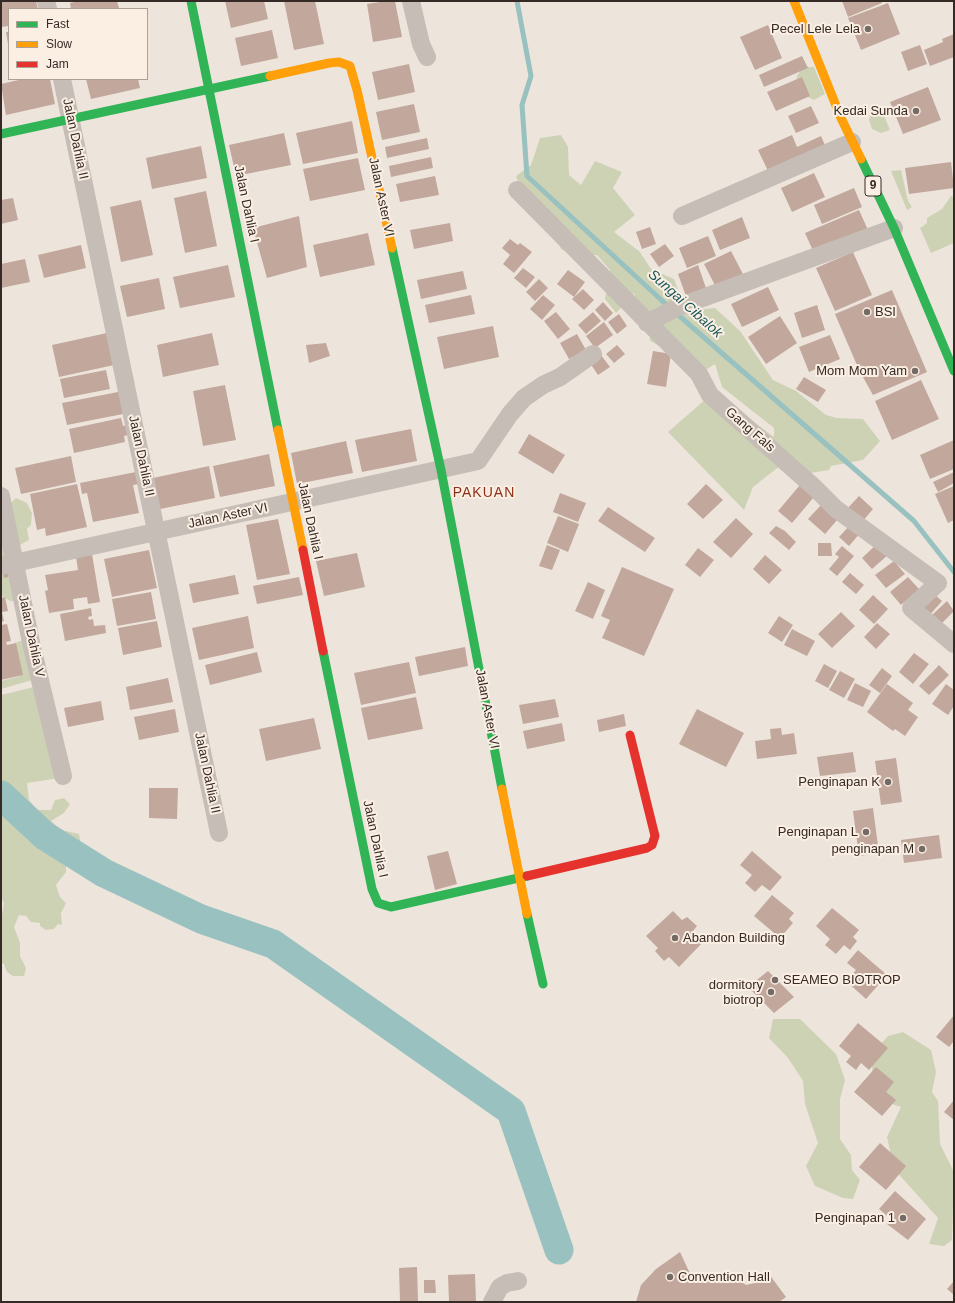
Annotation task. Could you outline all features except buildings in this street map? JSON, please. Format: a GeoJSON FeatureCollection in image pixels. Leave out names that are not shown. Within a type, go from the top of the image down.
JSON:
{"type":"FeatureCollection","features":[{"type":"Feature","properties":{"kind":"main road","name":"Jalan Dahlia I"},"geometry":{"type":"LineString","coordinates":[[191,1],[372,889],[378,903],[391,907],[519,878]]}},
{"type":"Feature","properties":{"kind":"main road","name":"9"},"geometry":{"type":"LineString","coordinates":[[794,1],[852,142],[894,228],[954,371]]}},
{"type":"Feature","properties":{"kind":"main road","name":"Jalan Aster VI"},"geometry":{"type":"LineString","coordinates":[[209,89],[328,63],[339,62],[350,66],[357,90],[441,470],[519,878],[543,984]]}},
{"type":"Feature","properties":{"kind":"main road"},"geometry":{"type":"LineString","coordinates":[[1,134],[209,89]]}},
{"type":"Feature","properties":{"kind":"main road"},"geometry":{"type":"LineString","coordinates":[[519,878],[647,848],[652,845],[655,836],[630,735]]}},
{"type":"Feature","properties":{"kind":"street"},"geometry":{"type":"LineString","coordinates":[[411,1],[421,44],[426,58]]}},
{"type":"Feature","properties":{"kind":"street","name":"Jalan Dahlia II"},"geometry":{"type":"LineString","coordinates":[[62,80],[219,833]]}},
{"type":"Feature","properties":{"kind":"street"},"geometry":{"type":"LineString","coordinates":[[682,216],[852,142]]}},
{"type":"Feature","properties":{"kind":"street","name":"Gang Fals"},"geometry":{"type":"LineString","coordinates":[[517,190],[651,321],[699,374],[710,396],[816,488],[836,509],[938,583],[911,608],[954,644]]}},
{"type":"Feature","properties":{"kind":"street"},"geometry":{"type":"LineString","coordinates":[[651,321],[678,307],[894,228]]}},
{"type":"Feature","properties":{"kind":"street"},"geometry":{"type":"LineString","coordinates":[[441,470],[478,460],[510,414],[524,398],[543,385],[560,377],[593,354]]}},
{"type":"Feature","properties":{"kind":"street","name":"Jalan Aster VI"},"geometry":{"type":"LineString","coordinates":[[8,564],[441,470]]}},
{"type":"Feature","properties":{"kind":"street","name":"Jalan Dahlia V"},"geometry":{"type":"LineString","coordinates":[[1,496],[8,564],[32,647],[63,776]]}},
{"type":"Feature","properties":{"kind":"street"},"geometry":{"type":"LineString","coordinates":[[492,1302],[500,1287],[507,1283],[518,1281]]}},
{"type":"Feature","properties":{"kind":"green space"},"geometry":{"type":"Polygon","coordinates":[[[803,67],[814,67],[825,94],[814,100],[800,93],[796,85],[797,76],[803,67]]]}},
{"type":"Feature","properties":{"kind":"green space"},"geometry":{"type":"Polygon","coordinates":[[[881,108],[890,130],[881,133],[872,129],[869,120],[871,112],[881,108]]]}},
{"type":"Feature","properties":{"kind":"green space"},"geometry":{"type":"Polygon","coordinates":[[[561,135],[568,147],[569,175],[581,185],[595,161],[622,172],[613,188],[635,215],[614,232],[640,252],[651,269],[674,279],[681,298],[693,310],[715,308],[740,331],[773,380],[796,391],[826,415],[837,418],[863,419],[880,441],[863,460],[831,466],[829,470],[798,475],[785,462],[753,487],[744,510],[668,432],[714,392],[774,437],[774,428],[722,387],[715,364],[699,374],[673,354],[649,340],[663,311],[630,318],[635,293],[616,313],[605,299],[610,270],[597,255],[573,255],[561,249],[549,221],[526,204],[516,176],[531,165],[540,138],[561,135]]]}},
{"type":"Feature","properties":{"kind":"green space"},"geometry":{"type":"Polygon","coordinates":[[[901,170],[908,201],[912,207],[907,210],[891,171],[901,170]]]}},
{"type":"Feature","properties":{"kind":"green space"},"geometry":{"type":"Polygon","coordinates":[[[951,196],[954,197],[954,243],[931,253],[920,228],[927,223],[927,218],[942,209],[951,196]]]}},
{"type":"Feature","properties":{"kind":"green space"},"geometry":{"type":"Polygon","coordinates":[[[16,498],[27,503],[32,513],[31,525],[27,529],[29,540],[20,545],[11,557],[1,563],[1,512],[16,498]]]}},
{"type":"Feature","properties":{"kind":"green space"},"geometry":{"type":"Polygon","coordinates":[[[1,572],[12,581],[20,602],[10,601],[1,595],[1,572]]]}},
{"type":"Feature","properties":{"kind":"green space"},"geometry":{"type":"Polygon","coordinates":[[[24,640],[36,679],[1,689],[1,681],[20,676],[14,643],[24,640]]]}},
{"type":"Feature","properties":{"kind":"green space"},"geometry":{"type":"Polygon","coordinates":[[[38,686],[60,778],[27,783],[29,800],[37,810],[51,810],[55,800],[64,798],[70,804],[64,813],[51,821],[61,830],[79,834],[81,844],[85,846],[61,853],[50,841],[38,839],[30,833],[35,844],[52,847],[66,864],[66,872],[56,885],[60,897],[66,903],[61,913],[62,925],[58,924],[54,929],[46,930],[40,926],[40,923],[31,922],[26,916],[19,915],[14,927],[20,943],[20,956],[26,968],[24,976],[13,976],[7,972],[4,964],[1,963],[1,921],[4,903],[1,897],[1,695],[38,686]]]}},
{"type":"Feature","properties":{"kind":"green space"},"geometry":{"type":"Polygon","coordinates":[[[773,1019],[800,1019],[836,1054],[845,1080],[840,1099],[840,1139],[851,1155],[852,1170],[860,1180],[853,1199],[843,1198],[815,1186],[806,1166],[818,1143],[805,1104],[803,1081],[788,1058],[769,1038],[773,1019]]]}},
{"type":"Feature","properties":{"kind":"green space"},"geometry":{"type":"Polygon","coordinates":[[[903,1032],[931,1050],[936,1072],[932,1092],[938,1101],[940,1144],[954,1172],[952,1240],[944,1246],[929,1244],[938,1218],[894,1169],[887,1137],[901,1107],[886,1102],[874,1079],[870,1056],[888,1036],[903,1032]]]}},
{"type":"Feature","properties":{"kind":"waterway","name":"Sungai Cibalok"},"geometry":{"type":"LineString","coordinates":[[517,1],[531,76],[522,105],[527,176],[670,308]]}},
{"type":"Feature","properties":{"kind":"waterway","name":"Sungai Cibalok"},"geometry":{"type":"LineString","coordinates":[[676,313],[914,521],[954,572]]}},
{"type":"Feature","properties":{"kind":"waterway"},"geometry":{"type":"LineString","coordinates":[[1,795],[45,836],[104,873],[201,919],[273,944],[511,1111],[559,1250]]}},
{"type":"Feature","properties":{"kind":"traffic: fast"},"geometry":{"type":"LineString","coordinates":[[191,1],[278,430]]}},
{"type":"Feature","properties":{"kind":"traffic: fast"},"geometry":{"type":"LineString","coordinates":[[1,134],[270,76]]}},
{"type":"Feature","properties":{"kind":"traffic: fast"},"geometry":{"type":"LineString","coordinates":[[861,159],[894,228],[954,371]]}},
{"type":"Feature","properties":{"kind":"traffic: fast"},"geometry":{"type":"LineString","coordinates":[[392,248],[441,470],[502,789]]}},
{"type":"Feature","properties":{"kind":"traffic: fast"},"geometry":{"type":"LineString","coordinates":[[323,651],[372,889],[378,903],[391,907],[527,876]]}},
{"type":"Feature","properties":{"kind":"traffic: fast"},"geometry":{"type":"LineString","coordinates":[[527,914],[543,984]]}},
{"type":"Feature","properties":{"kind":"traffic: slow"},"geometry":{"type":"LineString","coordinates":[[794,1],[841,118],[861,159]]}},
{"type":"Feature","properties":{"kind":"traffic: slow"},"geometry":{"type":"LineString","coordinates":[[270,76],[329,63],[339,62],[350,66],[357,90],[392,248]]}},
{"type":"Feature","properties":{"kind":"traffic: slow"},"geometry":{"type":"LineString","coordinates":[[278,430],[303,550]]}},
{"type":"Feature","properties":{"kind":"traffic: slow"},"geometry":{"type":"LineString","coordinates":[[502,789],[527,914]]}},
{"type":"Feature","properties":{"kind":"traffic: jam"},"geometry":{"type":"LineString","coordinates":[[303,550],[323,651]]}},
{"type":"Feature","properties":{"kind":"traffic: jam"},"geometry":{"type":"LineString","coordinates":[[527,876],[647,848],[652,845],[655,836],[630,735]]}},
{"type":"Feature","properties":{"kind":"place","name":"Pecel Lele Lela"},"geometry":{"type":"Point","coordinates":[868,29]}},
{"type":"Feature","properties":{"kind":"place","name":"Kedai Sunda"},"geometry":{"type":"Point","coordinates":[916,111]}},
{"type":"Feature","properties":{"kind":"place","name":"BSI"},"geometry":{"type":"Point","coordinates":[867,312]}},
{"type":"Feature","properties":{"kind":"place","name":"Mom Mom Yam"},"geometry":{"type":"Point","coordinates":[915,371]}},
{"type":"Feature","properties":{"kind":"place","name":"Penginapan K"},"geometry":{"type":"Point","coordinates":[888,782]}},
{"type":"Feature","properties":{"kind":"place","name":"Penginapan L"},"geometry":{"type":"Point","coordinates":[866,832]}},
{"type":"Feature","properties":{"kind":"place","name":"penginapan M"},"geometry":{"type":"Point","coordinates":[922,849]}},
{"type":"Feature","properties":{"kind":"place","name":"Abandon Building"},"geometry":{"type":"Point","coordinates":[675,938]}},
{"type":"Feature","properties":{"kind":"place","name":"SEAMEO BIOTROP"},"geometry":{"type":"Point","coordinates":[775,980]}},
{"type":"Feature","properties":{"kind":"place","name":"dormitory biotrop"},"geometry":{"type":"Point","coordinates":[771,992]}},
{"type":"Feature","properties":{"kind":"place","name":"Penginapan 1"},"geometry":{"type":"Point","coordinates":[903,1218]}},
{"type":"Feature","properties":{"kind":"place","name":"Convention Hall"},"geometry":{"type":"Point","coordinates":[670,1277]}},
{"type":"Feature","properties":{"kind":"district","name":"PAKUAN"},"geometry":{"type":"Point","coordinates":[484,493]}}]}
